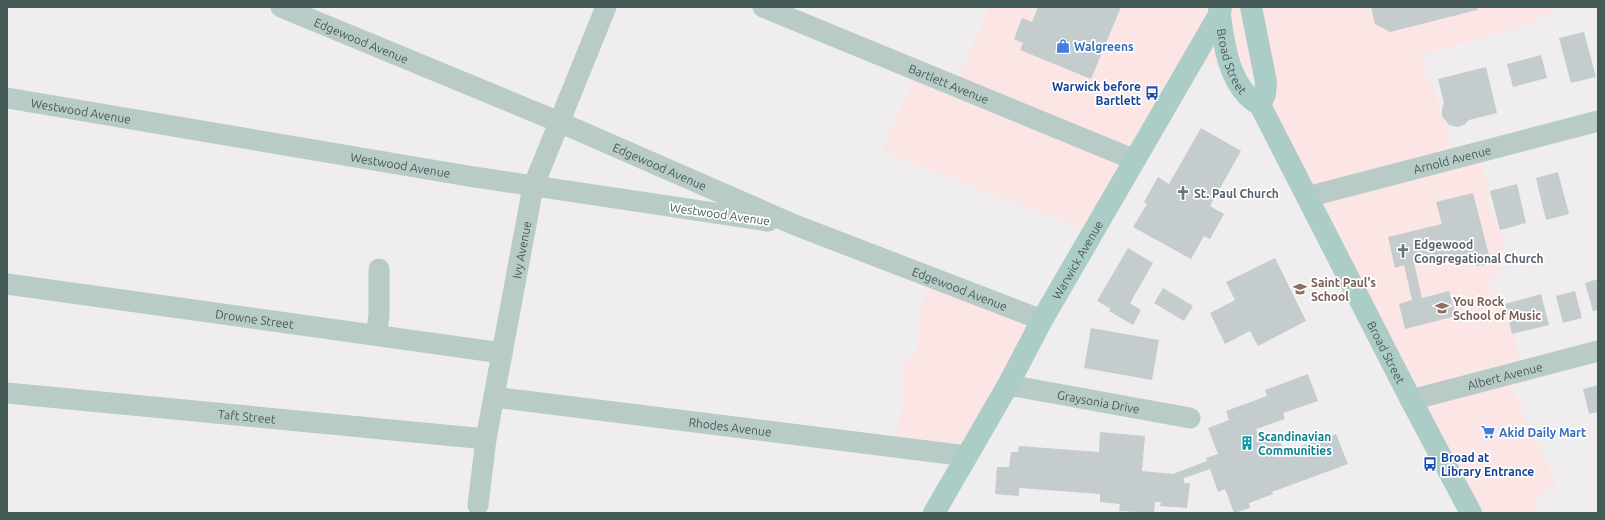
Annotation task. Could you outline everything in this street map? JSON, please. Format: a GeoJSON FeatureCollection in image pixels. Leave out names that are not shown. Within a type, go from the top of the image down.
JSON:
{"type":"FeatureCollection","features":[{"type":"Feature","properties":{"kind":"main road","name":"Broad Street"},"geometry":{"type":"LineString","coordinates":[[1251,7],[1266,82],[1265,94],[1260,105]]}},
{"type":"Feature","properties":{"kind":"main road","name":"Warwick Avenue"},"geometry":{"type":"LineString","coordinates":[[934,513],[1008,385],[1042,320],[1220,9]]}},
{"type":"Feature","properties":{"kind":"main road","name":"Broad Street"},"geometry":{"type":"LineString","coordinates":[[1220,9],[1227,52],[1236,80],[1246,96],[1260,105],[1411,400],[1471,513]]}},
{"type":"Feature","properties":{"kind":"street","name":"Edgewood Avenue"},"geometry":{"type":"LineString","coordinates":[[281,7],[559,122],[795,225],[1042,320]]}},
{"type":"Feature","properties":{"kind":"street","name":"Ivy Avenue"},"geometry":{"type":"LineString","coordinates":[[478,505],[486,439],[533,187],[606,7]]}},
{"type":"Feature","properties":{"kind":"street","name":"Bartlett Avenue"},"geometry":{"type":"LineString","coordinates":[[763,7],[1134,160]]}},
{"type":"Feature","properties":{"kind":"street","name":"Westwood Avenue"},"geometry":{"type":"LineString","coordinates":[[7,98],[533,187],[795,225]]}},
{"type":"Feature","properties":{"kind":"street","name":"Arnold Avenue"},"geometry":{"type":"LineString","coordinates":[[1307,197],[1598,121]]}},
{"type":"Feature","properties":{"kind":"street"},"geometry":{"type":"LineString","coordinates":[[376,335],[379,316],[379,269]]}},
{"type":"Feature","properties":{"kind":"street","name":"Drowne Street"},"geometry":{"type":"LineString","coordinates":[[7,284],[502,353]]}},
{"type":"Feature","properties":{"kind":"street","name":"Albert Avenue"},"geometry":{"type":"LineString","coordinates":[[1411,400],[1598,351]]}},
{"type":"Feature","properties":{"kind":"street","name":"Graysonia Drive"},"geometry":{"type":"LineString","coordinates":[[1008,385],[1190,418]]}},
{"type":"Feature","properties":{"kind":"street","name":"Taft Street"},"geometry":{"type":"LineString","coordinates":[[7,393],[486,439]]}},
{"type":"Feature","properties":{"kind":"street","name":"Rhodes Avenue"},"geometry":{"type":"LineString","coordinates":[[494,397],[967,456]]}},
{"type":"Feature","properties":{"kind":"shaded area"},"geometry":{"type":"Polygon","coordinates":[[[989,7],[1564,7],[1542,15],[1532,24],[1421,55],[1424,71],[1435,88],[1440,112],[1447,124],[1453,160],[1481,159],[1488,187],[1490,211],[1496,218],[1504,243],[1499,268],[1488,286],[1514,321],[1515,342],[1524,369],[1507,377],[1557,486],[1533,499],[1540,513],[1472,513],[1300,179],[1262,78],[1198,61],[1096,234],[882,151],[918,69],[956,83],[989,7]]]}},
{"type":"Feature","properties":{"kind":"shaded area"},"geometry":{"type":"Polygon","coordinates":[[[931,278],[1039,322],[972,448],[895,442],[903,399],[903,360],[916,356],[920,308],[931,278]]]}},
{"type":"Feature","properties":{"kind":"building","name":"Walgreens"},"geometry":{"type":"Polygon","coordinates":[[[1038,7],[1121,7],[1091,79],[1020,50],[1023,43],[1014,39],[1022,18],[1032,22],[1038,7]]]}},
{"type":"Feature","properties":{"kind":"building"},"geometry":{"type":"Polygon","coordinates":[[[1371,7],[1477,7],[1477,10],[1390,32],[1375,24],[1371,7]]]}},
{"type":"Feature","properties":{"kind":"building"},"geometry":{"type":"Polygon","coordinates":[[[1584,32],[1596,77],[1571,83],[1559,38],[1584,32]]]}},
{"type":"Feature","properties":{"kind":"building"},"geometry":{"type":"Polygon","coordinates":[[[1541,55],[1547,78],[1513,87],[1507,64],[1541,55]]]}},
{"type":"Feature","properties":{"kind":"building"},"geometry":{"type":"Polygon","coordinates":[[[1486,67],[1497,113],[1469,120],[1464,125],[1458,127],[1449,125],[1442,116],[1442,108],[1444,103],[1438,79],[1486,67]]]}},
{"type":"Feature","properties":{"kind":"building","name":"St. Paul Church"},"geometry":{"type":"Polygon","coordinates":[[[1201,128],[1241,151],[1210,206],[1224,214],[1210,239],[1204,236],[1191,259],[1133,227],[1147,204],[1144,202],[1158,177],[1169,184],[1201,128]]]}},
{"type":"Feature","properties":{"kind":"building"},"geometry":{"type":"Polygon","coordinates":[[[1558,172],[1569,214],[1546,220],[1536,178],[1558,172]]]}},
{"type":"Feature","properties":{"kind":"building"},"geometry":{"type":"Polygon","coordinates":[[[1517,184],[1526,223],[1500,230],[1490,191],[1517,184]]]}},
{"type":"Feature","properties":{"kind":"building"},"geometry":{"type":"Polygon","coordinates":[[[1473,193],[1489,255],[1483,256],[1485,265],[1477,266],[1475,258],[1452,264],[1449,254],[1414,263],[1422,298],[1449,291],[1456,316],[1405,329],[1399,304],[1412,300],[1404,265],[1395,268],[1388,237],[1442,224],[1436,202],[1473,193]]]}},
{"type":"Feature","properties":{"kind":"building"},"geometry":{"type":"Polygon","coordinates":[[[1128,248],[1153,263],[1130,303],[1141,310],[1133,325],[1109,311],[1111,309],[1097,301],[1128,248]]]}},
{"type":"Feature","properties":{"kind":"building"},"geometry":{"type":"Polygon","coordinates":[[[1275,258],[1306,321],[1258,346],[1250,331],[1225,344],[1210,313],[1235,300],[1226,282],[1275,258]]]}},
{"type":"Feature","properties":{"kind":"building"},"geometry":{"type":"Polygon","coordinates":[[[1598,279],[1598,310],[1593,311],[1585,283],[1598,279]]]}},
{"type":"Feature","properties":{"kind":"building"},"geometry":{"type":"Polygon","coordinates":[[[1163,288],[1193,306],[1184,321],[1154,303],[1163,288]]]}},
{"type":"Feature","properties":{"kind":"building"},"geometry":{"type":"Polygon","coordinates":[[[1575,291],[1582,318],[1563,323],[1556,296],[1575,291]]]}},
{"type":"Feature","properties":{"kind":"building"},"geometry":{"type":"Polygon","coordinates":[[[1541,294],[1549,325],[1512,334],[1505,304],[1541,294]]]}},
{"type":"Feature","properties":{"kind":"building"},"geometry":{"type":"Polygon","coordinates":[[[1091,328],[1159,340],[1152,380],[1084,368],[1091,328]]]}},
{"type":"Feature","properties":{"kind":"building","name":"Scandinavian Communities"},"geometry":{"type":"Polygon","coordinates":[[[1308,374],[1318,401],[1283,413],[1285,419],[1256,429],[1258,434],[1262,433],[1264,440],[1278,435],[1284,452],[1336,434],[1348,464],[1272,492],[1273,494],[1249,503],[1250,508],[1234,513],[1225,489],[1218,492],[1210,469],[1184,478],[1184,483],[1190,483],[1187,508],[1160,506],[1161,502],[1155,502],[1154,513],[1119,511],[1120,504],[1100,502],[1100,494],[1019,488],[1019,496],[995,494],[997,467],[1009,467],[1011,452],[1018,452],[1019,446],[1099,452],[1100,432],[1145,436],[1142,471],[1173,474],[1207,461],[1206,458],[1218,454],[1208,428],[1229,420],[1226,411],[1267,396],[1265,390],[1308,374]]]}},
{"type":"Feature","properties":{"kind":"building"},"geometry":{"type":"Polygon","coordinates":[[[1598,385],[1598,412],[1589,414],[1583,389],[1598,385]]]}},
{"type":"Feature","properties":{"kind":"place","name":"Walgreens"},"geometry":{"type":"Point","coordinates":[1063,46]}},
{"type":"Feature","properties":{"kind":"place","name":"Warwick before Bartlett"},"geometry":{"type":"Point","coordinates":[1152,93]}},
{"type":"Feature","properties":{"kind":"place","name":"St. Paul Church"},"geometry":{"type":"Point","coordinates":[1183,193]}},
{"type":"Feature","properties":{"kind":"place","name":"Edgewood Congregational Church"},"geometry":{"type":"Point","coordinates":[1403,251]}},
{"type":"Feature","properties":{"kind":"place","name":"Saint Paul's School"},"geometry":{"type":"Point","coordinates":[1300,289]}},
{"type":"Feature","properties":{"kind":"place","name":"You Rock School of Music"},"geometry":{"type":"Point","coordinates":[1442,308]}},
{"type":"Feature","properties":{"kind":"place","name":"Akid Daily Mart"},"geometry":{"type":"Point","coordinates":[1488,432]}},
{"type":"Feature","properties":{"kind":"place","name":"Scandinavian Communities"},"geometry":{"type":"Point","coordinates":[1247,443]}},
{"type":"Feature","properties":{"kind":"place","name":"Broad at Library Entrance"},"geometry":{"type":"Point","coordinates":[1430,464]}}]}
